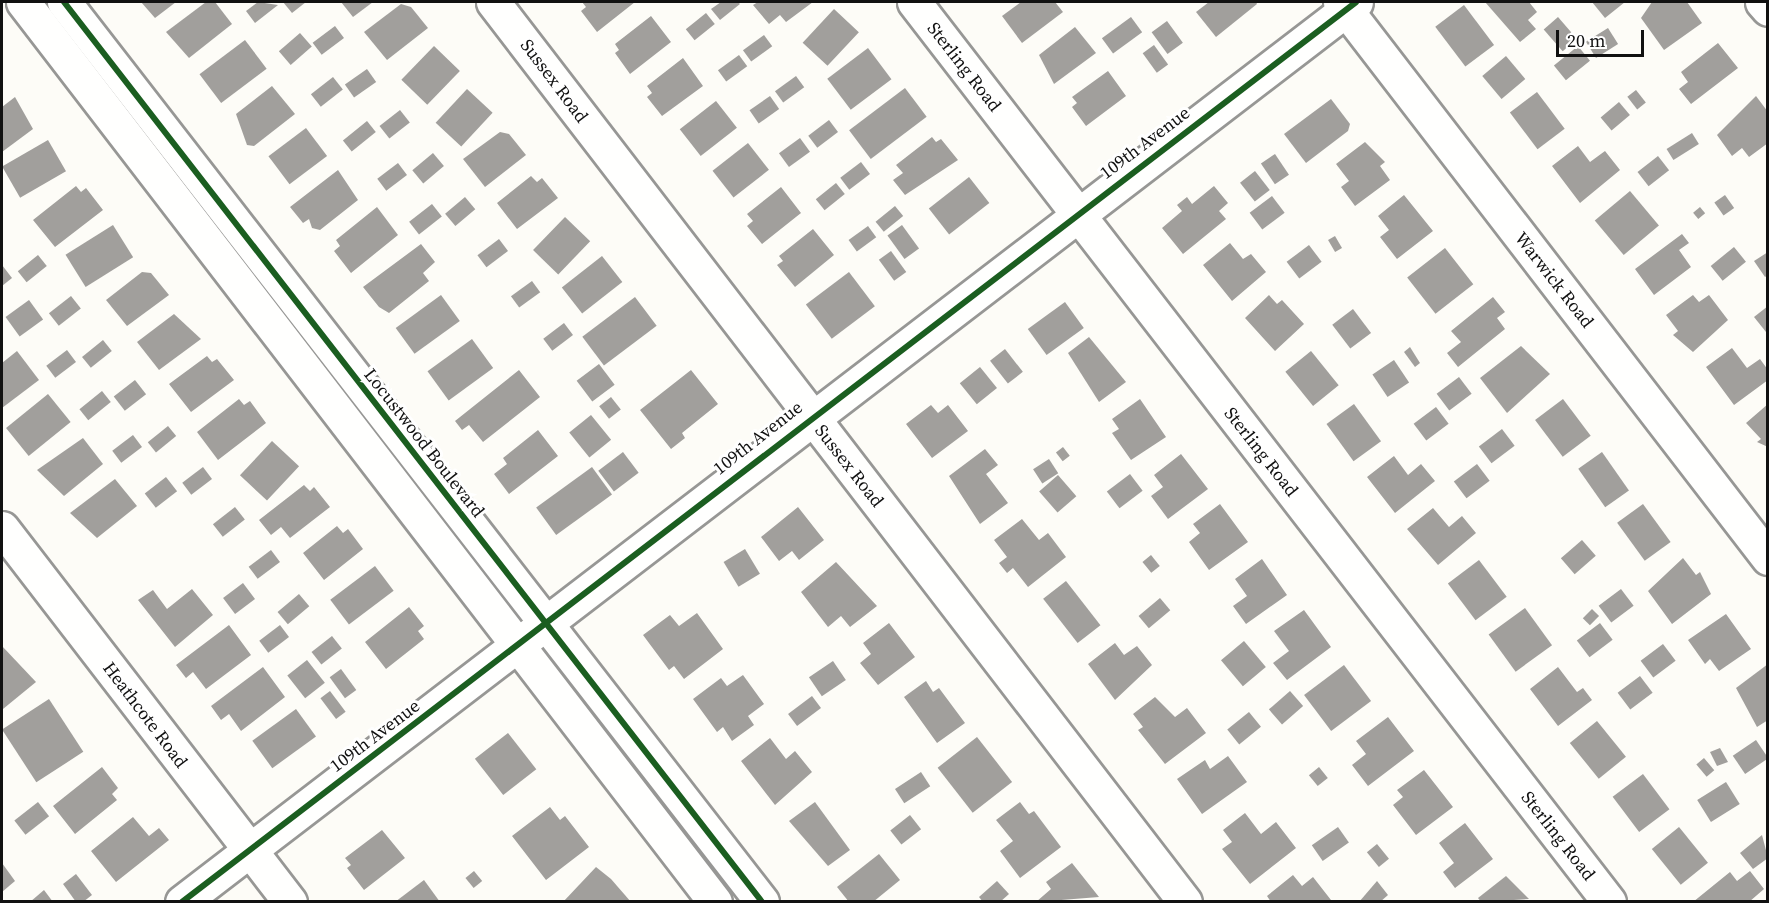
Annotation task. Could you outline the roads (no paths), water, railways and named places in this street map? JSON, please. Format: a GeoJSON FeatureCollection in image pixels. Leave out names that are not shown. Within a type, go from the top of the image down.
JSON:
{"type":"FeatureCollection","features":[{"type":"Feature","properties":{"kind":"street"},"geometry":{"type":"LineString","coordinates":[[23,2],[715,902]]}},
{"type":"Feature","properties":{"kind":"street","name":"Locustwood Boulevard"},"geometry":{"type":"LineString","coordinates":[[64,2],[762,902]]}},
{"type":"Feature","properties":{"kind":"street","name":"Sussex Road"},"geometry":{"type":"LineString","coordinates":[[493,2],[1185,902]]}},
{"type":"Feature","properties":{"kind":"street","name":"Sterling Road"},"geometry":{"type":"LineString","coordinates":[[914,2],[1609,902]]}},
{"type":"Feature","properties":{"kind":"street"},"geometry":{"type":"LineString","coordinates":[[1762,2],[1767,9]]}},
{"type":"Feature","properties":{"kind":"street","name":"109th Avenue"},"geometry":{"type":"LineString","coordinates":[[183,902],[248,850],[546,625],[810,416],[1347,4]]}},
{"type":"Feature","properties":{"kind":"street","name":"Warwick Road"},"geometry":{"type":"LineString","coordinates":[[1347,4],[1767,558]]}},
{"type":"Feature","properties":{"kind":"street"},"geometry":{"type":"LineString","coordinates":[[212,247],[238,227]]}},
{"type":"Feature","properties":{"kind":"street","name":"Heathcote Road"},"geometry":{"type":"LineString","coordinates":[[2,528],[290,902]]}}]}
